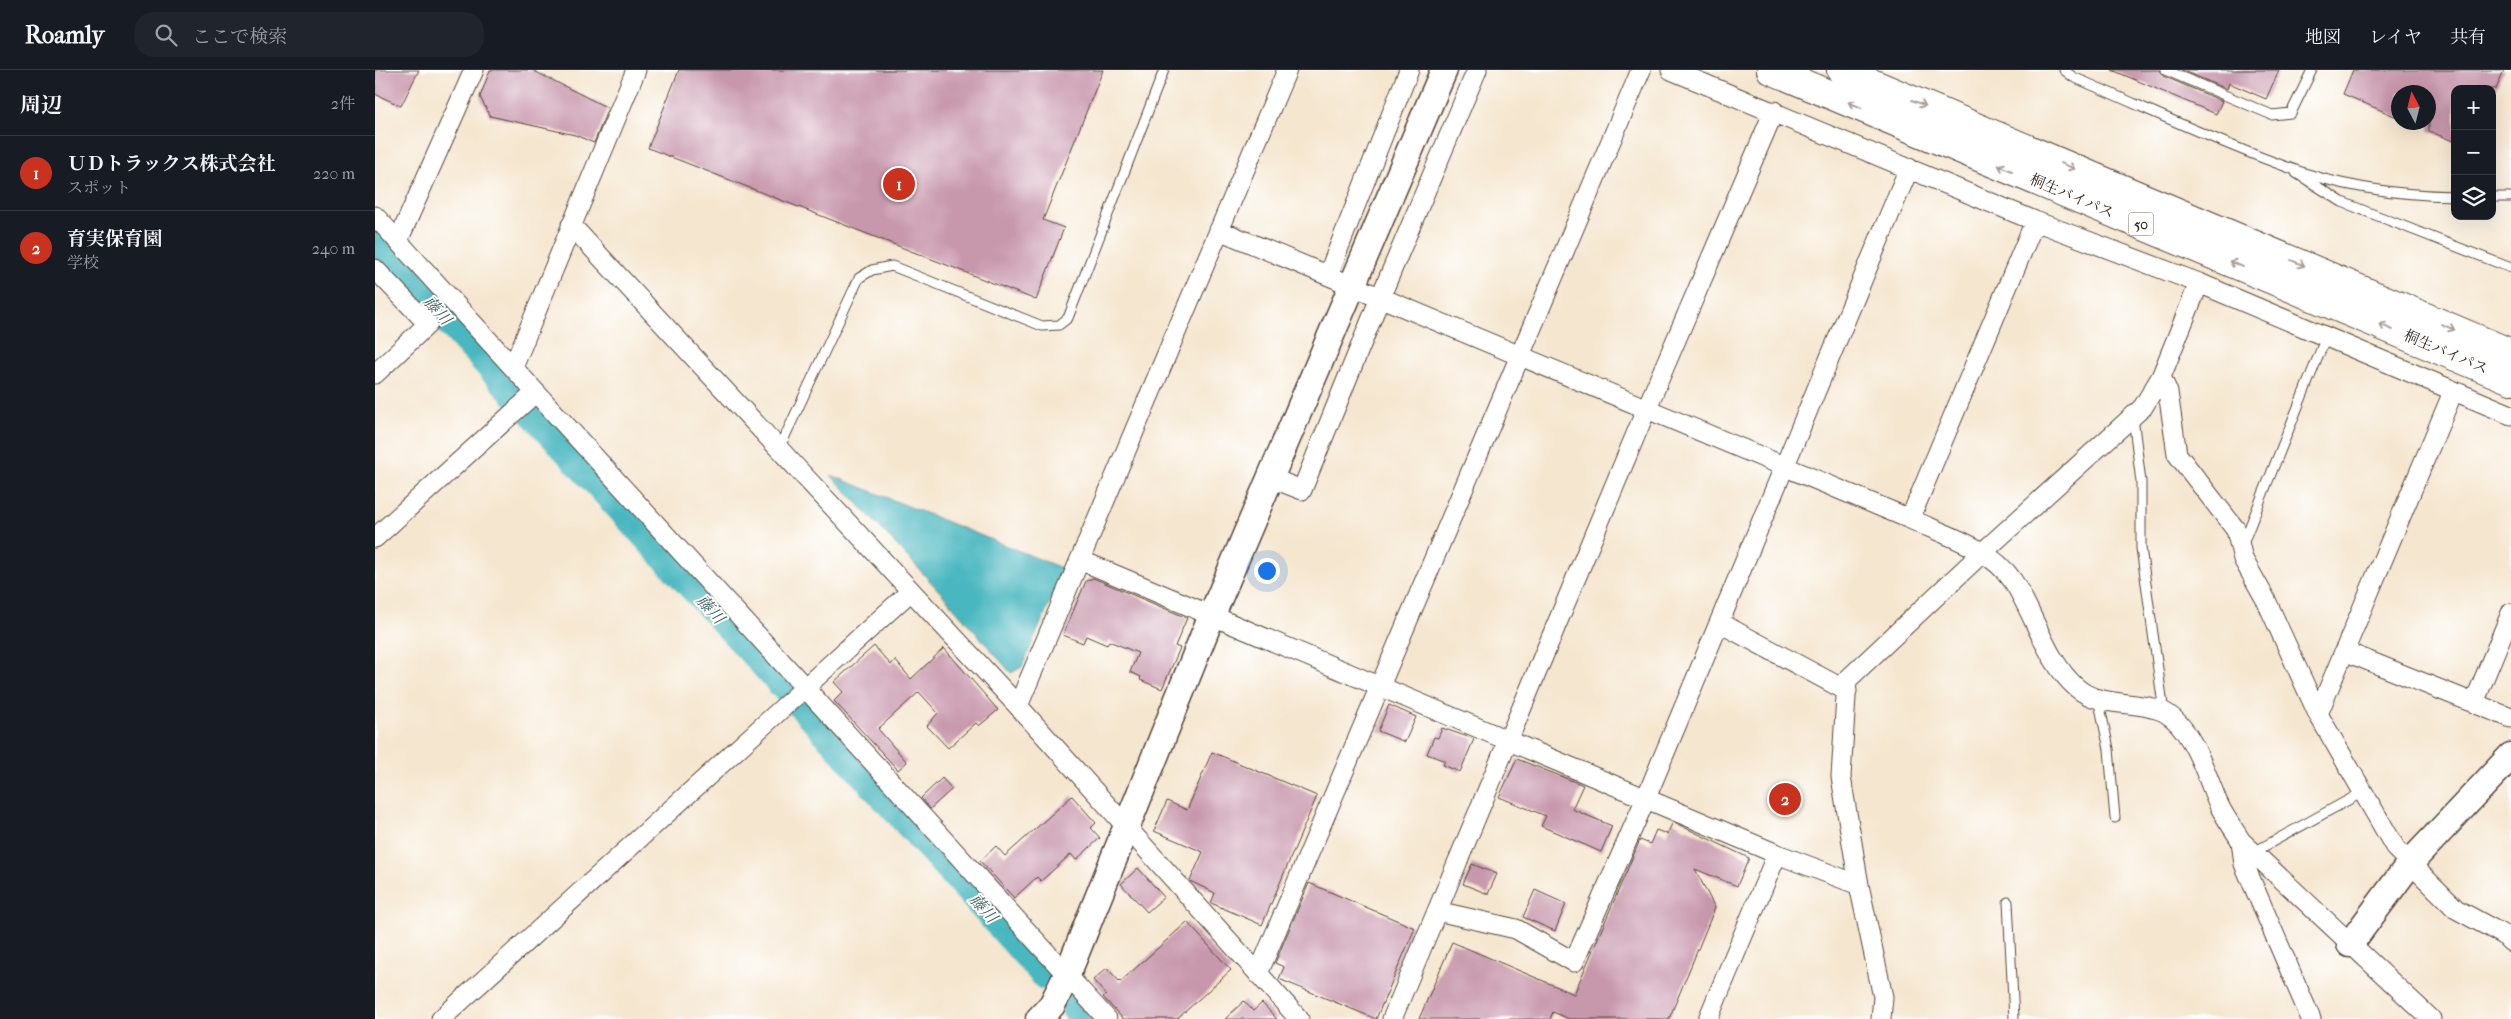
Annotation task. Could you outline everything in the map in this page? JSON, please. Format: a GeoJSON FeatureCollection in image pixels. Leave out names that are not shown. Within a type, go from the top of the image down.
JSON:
{"type":"FeatureCollection","features":[{"type":"Feature","properties":{"kind":"highway","name":"桐生バイパス"},"geometry":{"type":"LineString","coordinates":[[1771,70],[2511,380]]}},
{"type":"Feature","properties":{"kind":"highway","name":"桐生バイパス"},"geometry":{"type":"LineString","coordinates":[[1841,70],[2511,353]]}},
{"type":"Feature","properties":{"kind":"street"},"geometry":{"type":"LineString","coordinates":[[398,241],[474,70]]}},
{"type":"Feature","properties":{"kind":"street"},"geometry":{"type":"LineString","coordinates":[[514,366],[636,70]]}},
{"type":"Feature","properties":{"kind":"street"},"geometry":{"type":"LineString","coordinates":[[1018,706],[1287,70]]}},
{"type":"Feature","properties":{"kind":"street"},"geometry":{"type":"LineString","coordinates":[[1327,275],[1409,70]]}},
{"type":"Feature","properties":{"kind":"street"},"geometry":{"type":"LineString","coordinates":[[1039,1019],[1052,1005],[1067,975],[1211,617],[1444,70]]}},
{"type":"Feature","properties":{"kind":"street"},"geometry":{"type":"LineString","coordinates":[[1271,478],[1302,490],[1380,298],[1477,70]]}},
{"type":"Feature","properties":{"kind":"street"},"geometry":{"type":"LineString","coordinates":[[1258,974],[1641,70]]}},
{"type":"Feature","properties":{"kind":"street"},"geometry":{"type":"LineString","coordinates":[[1671,70],[1774,111],[2035,221],[2199,283],[2511,415]]}},
{"type":"Feature","properties":{"kind":"street"},"geometry":{"type":"LineString","coordinates":[[1392,1019],[1510,740],[1646,410],[1774,111]]}},
{"type":"Feature","properties":{"kind":"street"},"geometry":{"type":"LineString","coordinates":[[1437,911],[1516,929],[1574,962],[1720,623],[1909,168]]}},
{"type":"Feature","properties":{"kind":"street"},"geometry":{"type":"LineString","coordinates":[[375,216],[514,366],[535,393],[1107,1019]]}},
{"type":"Feature","properties":{"kind":"street"},"geometry":{"type":"LineString","coordinates":[[1910,519],[2035,221]]}},
{"type":"Feature","properties":{"kind":"street"},"geometry":{"type":"LineString","coordinates":[[571,225],[1018,706],[1299,1019]]}},
{"type":"Feature","properties":{"kind":"street"},"geometry":{"type":"LineString","coordinates":[[1219,230],[1910,519],[1983,552],[2012,580],[2058,664],[2077,689],[2098,698],[2164,712],[2180,725],[2198,753],[2220,808],[2247,846],[2431,1019]]}},
{"type":"Feature","properties":{"kind":"street"},"geometry":{"type":"LineString","coordinates":[[375,269],[428,324],[375,374]]}},
{"type":"Feature","properties":{"kind":"street"},"geometry":{"type":"LineString","coordinates":[[1881,1019],[1883,997],[1859,885],[1841,777],[1847,680],[1983,552],[2143,407],[2161,377],[2199,283]]}},
{"type":"Feature","properties":{"kind":"street"},"geometry":{"type":"LineString","coordinates":[[2161,377],[2168,392],[2177,454],[2236,530],[2243,559],[2266,600],[2318,714],[2396,849],[2456,909],[2504,935],[2511,942]]}},
{"type":"Feature","properties":{"kind":"street"},"geometry":{"type":"LineString","coordinates":[[2318,714],[2453,392]]}},
{"type":"Feature","properties":{"kind":"street"},"geometry":{"type":"LineString","coordinates":[[375,538],[535,393]]}},
{"type":"Feature","properties":{"kind":"street"},"geometry":{"type":"LineString","coordinates":[[1080,560],[1211,617],[1510,740],[1777,854],[1859,885]]}},
{"type":"Feature","properties":{"kind":"street"},"geometry":{"type":"LineString","coordinates":[[441,1019],[804,686],[911,591]]}},
{"type":"Feature","properties":{"kind":"street"},"geometry":{"type":"LineString","coordinates":[[2474,703],[2511,614]]}},
{"type":"Feature","properties":{"kind":"street"},"geometry":{"type":"LineString","coordinates":[[1720,623],[1847,691]]}},
{"type":"Feature","properties":{"kind":"street"},"geometry":{"type":"LineString","coordinates":[[2344,651],[2511,718]]}},
{"type":"Feature","properties":{"kind":"street"},"geometry":{"type":"LineString","coordinates":[[2350,944],[2411,862],[2511,756]]}},
{"type":"Feature","properties":{"kind":"street"},"geometry":{"type":"LineString","coordinates":[[2247,846],[2244,864],[2311,1019]]}},
{"type":"Feature","properties":{"kind":"street"},"geometry":{"type":"LineString","coordinates":[[1708,1019],[1777,854]]}},
{"type":"Feature","properties":{"kind":"lane"},"geometry":{"type":"LineString","coordinates":[[779,449],[859,278],[872,270],[892,266],[1042,326],[1059,325],[1068,318],[1164,70]]}},
{"type":"Feature","properties":{"kind":"lane"},"geometry":{"type":"LineString","coordinates":[[2064,70],[2073,76],[2288,168],[2362,187],[2423,195],[2451,196]]}},
{"type":"Feature","properties":{"kind":"lane"},"geometry":{"type":"LineString","coordinates":[[2165,70],[2272,115],[2291,113],[2312,70]]}},
{"type":"Feature","properties":{"kind":"lane"},"geometry":{"type":"LineString","coordinates":[[2288,168],[2342,202],[2511,268]]}},
{"type":"Feature","properties":{"kind":"lane"},"geometry":{"type":"LineString","coordinates":[[2496,197],[2511,197]]}},
{"type":"Feature","properties":{"kind":"lane"},"geometry":{"type":"LineString","coordinates":[[2241,550],[2326,337]]}},
{"type":"Feature","properties":{"kind":"lane"},"geometry":{"type":"LineString","coordinates":[[2133,417],[2141,482],[2141,548],[2156,642],[2164,712]]}},
{"type":"Feature","properties":{"kind":"lane"},"geometry":{"type":"LineString","coordinates":[[2098,698],[2109,748],[2115,818]]}},
{"type":"Feature","properties":{"kind":"lane"},"geometry":{"type":"LineString","coordinates":[[2247,846],[2363,792]]}},
{"type":"Feature","properties":{"kind":"lane"},"geometry":{"type":"LineString","coordinates":[[2008,902],[2014,1019]]}},
{"type":"Feature","properties":{"kind":"water"},"geometry":{"type":"Polygon","coordinates":[[[831,475],[1064,569],[1022,667],[1011,673],[942,594],[831,475]]]}},
{"type":"Feature","properties":{"kind":"building"},"geometry":{"type":"Polygon","coordinates":[[[375,70],[419,70],[401,106],[375,94],[375,70]]]}},
{"type":"Feature","properties":{"kind":"building"},"geometry":{"type":"Polygon","coordinates":[[[490,70],[532,70],[608,108],[594,143],[575,135],[490,116],[480,97],[490,70]]]}},
{"type":"Feature","properties":{"kind":"building"},"geometry":{"type":"Polygon","coordinates":[[[679,70],[1103,70],[1043,220],[1064,228],[1036,300],[648,148],[679,70]]]}},
{"type":"Feature","properties":{"kind":"building"},"geometry":{"type":"Polygon","coordinates":[[[2112,70],[2159,70],[2163,76],[2222,101],[2216,114],[2112,70]]]}},
{"type":"Feature","properties":{"kind":"building"},"geometry":{"type":"Polygon","coordinates":[[[2181,70],[2279,70],[2266,99],[2229,83],[2227,89],[2181,70]]]}},
{"type":"Feature","properties":{"kind":"building"},"geometry":{"type":"Polygon","coordinates":[[[2353,70],[2504,70],[2496,89],[2496,85],[2451,85],[2451,140],[2429,131],[2436,130],[2436,85],[2391,85],[2391,115],[2343,94],[2353,70]]]}},
{"type":"Feature","properties":{"kind":"building"},"geometry":{"type":"Polygon","coordinates":[[[1093,578],[1187,618],[1175,646],[1180,648],[1162,689],[1140,680],[1141,677],[1130,672],[1138,653],[1109,641],[1107,645],[1086,636],[1083,643],[1063,635],[1086,581],[1093,578]]]}},
{"type":"Feature","properties":{"kind":"building"},"geometry":{"type":"Polygon","coordinates":[[[874,646],[891,665],[895,660],[911,679],[944,648],[998,710],[979,726],[976,723],[948,748],[927,726],[938,713],[919,692],[878,729],[907,762],[898,770],[834,701],[843,692],[834,682],[874,646]]]}},
{"type":"Feature","properties":{"kind":"building"},"geometry":{"type":"Polygon","coordinates":[[[1389,705],[1416,717],[1405,742],[1378,731],[1389,705]]]}},
{"type":"Feature","properties":{"kind":"building"},"geometry":{"type":"Polygon","coordinates":[[[1442,728],[1474,739],[1460,772],[1443,765],[1445,761],[1427,754],[1434,737],[1438,738],[1442,728]]]}},
{"type":"Feature","properties":{"kind":"building"},"geometry":{"type":"Polygon","coordinates":[[[1212,752],[1317,796],[1262,925],[1211,903],[1215,893],[1190,881],[1203,852],[1154,831],[1167,801],[1187,810],[1212,752]]]}},
{"type":"Feature","properties":{"kind":"building"},"geometry":{"type":"Polygon","coordinates":[[[1517,759],[1583,785],[1572,809],[1612,826],[1601,852],[1541,826],[1546,816],[1499,797],[1517,759]]]}},
{"type":"Feature","properties":{"kind":"building"},"geometry":{"type":"Polygon","coordinates":[[[942,778],[952,789],[930,809],[921,798],[942,778]]]}},
{"type":"Feature","properties":{"kind":"building"},"geometry":{"type":"Polygon","coordinates":[[[1072,796],[1096,823],[1091,828],[1100,838],[1076,860],[1071,854],[1041,881],[1037,877],[1014,898],[980,861],[996,846],[1005,856],[1072,796]]]}},
{"type":"Feature","properties":{"kind":"building"},"geometry":{"type":"Polygon","coordinates":[[[1673,822],[1749,858],[1737,886],[1695,869],[1715,908],[1669,1019],[1569,1019],[1553,1012],[1550,1019],[1419,1019],[1452,942],[1574,994],[1640,840],[1650,844],[1656,830],[1667,834],[1673,822]]]}},
{"type":"Feature","properties":{"kind":"building"},"geometry":{"type":"Polygon","coordinates":[[[1472,864],[1497,874],[1488,894],[1463,884],[1472,864]]]}},
{"type":"Feature","properties":{"kind":"building"},"geometry":{"type":"Polygon","coordinates":[[[1138,868],[1164,897],[1147,912],[1121,884],[1138,868]]]}},
{"type":"Feature","properties":{"kind":"building"},"geometry":{"type":"Polygon","coordinates":[[[1309,883],[1415,928],[1376,1019],[1279,979],[1284,967],[1275,963],[1309,883]]]}},
{"type":"Feature","properties":{"kind":"building"},"geometry":{"type":"Polygon","coordinates":[[[1535,890],[1566,904],[1555,931],[1523,917],[1535,890]]]}},
{"type":"Feature","properties":{"kind":"building"},"geometry":{"type":"Polygon","coordinates":[[[1187,922],[1231,970],[1177,1019],[1123,1019],[1103,997],[1106,995],[1093,980],[1107,968],[1120,982],[1187,922]]]}},
{"type":"Feature","properties":{"kind":"building"},"geometry":{"type":"Polygon","coordinates":[[[1244,1001],[1253,1011],[1262,1003],[1277,1019],[1225,1019],[1244,1001]]]}},
{"type":"Feature","properties":{"kind":"waterway","name":"藤川"},"geometry":{"type":"LineString","coordinates":[[375,241],[813,718],[1046,976]]}},
{"type":"Feature","properties":{"kind":"waterway","name":"藤川"},"geometry":{"type":"LineString","coordinates":[[1076,1009],[1084,1019]]}},
{"type":"Feature","properties":{"kind":"place","name":"ＵＤトラックス株式会社"},"geometry":{"type":"Point","coordinates":[899,184]}},
{"type":"Feature","properties":{"kind":"place","name":"育実保育園"},"geometry":{"type":"Point","coordinates":[1785,799]}}]}
